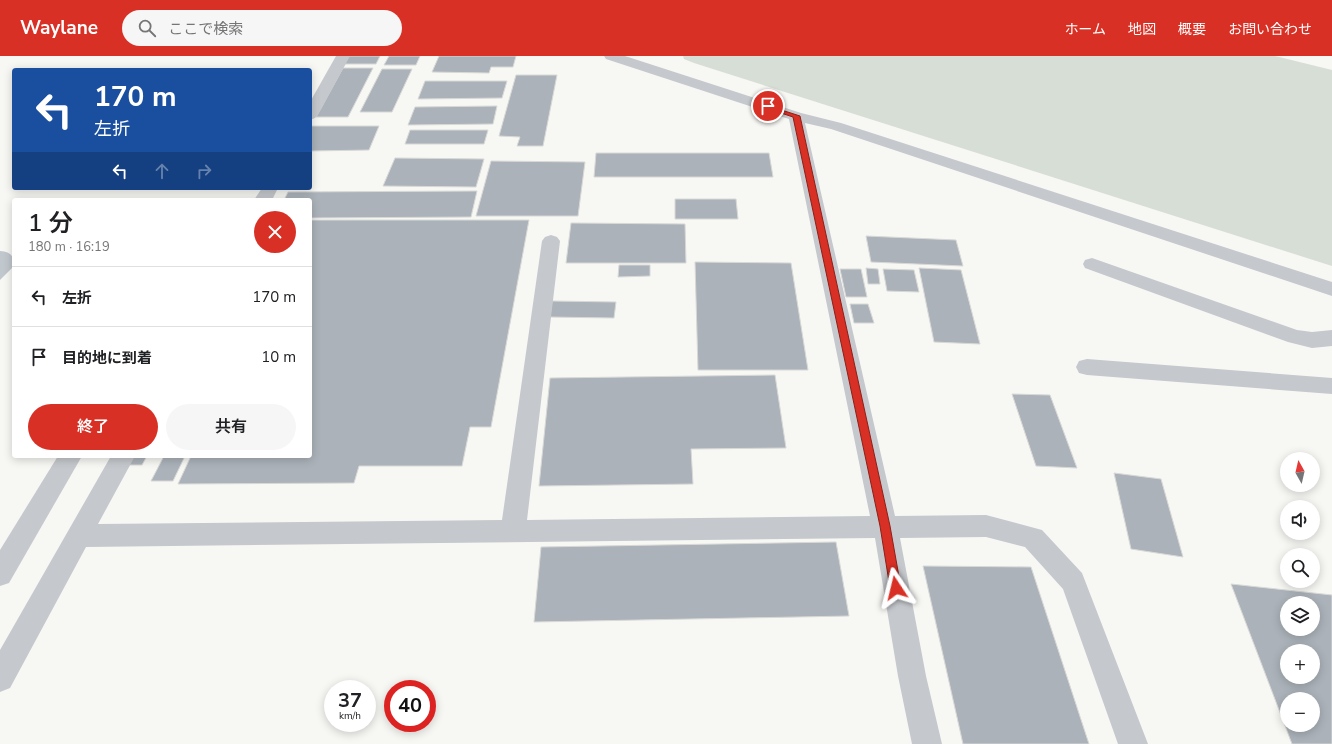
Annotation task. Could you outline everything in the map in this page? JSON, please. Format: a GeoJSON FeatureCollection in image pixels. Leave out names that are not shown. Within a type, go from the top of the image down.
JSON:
{"type":"FeatureCollection","features":[{"type":"Feature","properties":{"kind":"street"},"geometry":{"type":"LineString","coordinates":[[312,111],[343,56]]}},
{"type":"Feature","properties":{"kind":"street"},"geometry":{"type":"LineString","coordinates":[[611,56],[796,116],[836,126],[1332,289]]}},
{"type":"Feature","properties":{"kind":"street"},"geometry":{"type":"LineString","coordinates":[[796,116],[885,526],[912,676],[927,744]]}},
{"type":"Feature","properties":{"kind":"street"},"geometry":{"type":"LineString","coordinates":[[513,531],[552,241]]}},
{"type":"Feature","properties":{"kind":"street"},"geometry":{"type":"LineString","coordinates":[[1092,264],[1295,337],[1312,340],[1332,338]]}},
{"type":"Feature","properties":{"kind":"street"},"geometry":{"type":"LineString","coordinates":[[1087,367],[1332,386]]}},
{"type":"Feature","properties":{"kind":"street"},"geometry":{"type":"LineString","coordinates":[[0,574],[69,458]]}},
{"type":"Feature","properties":{"kind":"street"},"geometry":{"type":"LineString","coordinates":[[0,678],[121,458]]}},
{"type":"Feature","properties":{"kind":"street"},"geometry":{"type":"LineString","coordinates":[[79,536],[986,526],[1033,538],[1073,582],[1133,744]]}},
{"type":"Feature","properties":{"kind":"shaded area"},"geometry":{"type":"Polygon","coordinates":[[[683,56],[1275,56],[1332,70],[1332,266],[694,63],[684,59],[683,56]]]}},
{"type":"Feature","properties":{"kind":"shaded area"},"geometry":{"type":"Polygon","coordinates":[[[0,251],[7,252],[11,255],[12,268],[0,280],[0,251]]]}},
{"type":"Feature","properties":{"kind":"building"},"geometry":{"type":"Polygon","coordinates":[[[349,56],[380,56],[376,64],[344,64],[349,56]]]}},
{"type":"Feature","properties":{"kind":"building"},"geometry":{"type":"Polygon","coordinates":[[[389,56],[420,56],[416,65],[384,65],[389,56]]]}},
{"type":"Feature","properties":{"kind":"building"},"geometry":{"type":"Polygon","coordinates":[[[439,56],[516,56],[513,67],[491,67],[489,73],[432,72],[439,56]]]}},
{"type":"Feature","properties":{"kind":"building"},"geometry":{"type":"Polygon","coordinates":[[[343,68],[373,68],[348,117],[316,117],[343,68]]]}},
{"type":"Feature","properties":{"kind":"building"},"geometry":{"type":"Polygon","coordinates":[[[382,69],[412,69],[392,112],[360,112],[382,69]]]}},
{"type":"Feature","properties":{"kind":"building"},"geometry":{"type":"Polygon","coordinates":[[[516,75],[557,75],[543,146],[517,146],[520,137],[499,136],[516,75]]]}},
{"type":"Feature","properties":{"kind":"building"},"geometry":{"type":"Polygon","coordinates":[[[425,81],[507,81],[502,98],[418,99],[425,81]]]}},
{"type":"Feature","properties":{"kind":"building"},"geometry":{"type":"Polygon","coordinates":[[[497,106],[493,124],[408,125],[415,107],[497,106]]]}},
{"type":"Feature","properties":{"kind":"building"},"geometry":{"type":"Polygon","coordinates":[[[312,126],[379,126],[369,150],[312,151],[312,126]]]}},
{"type":"Feature","properties":{"kind":"building"},"geometry":{"type":"Polygon","coordinates":[[[410,130],[488,130],[484,144],[405,144],[410,130]]]}},
{"type":"Feature","properties":{"kind":"building"},"geometry":{"type":"Polygon","coordinates":[[[596,153],[769,153],[773,177],[594,177],[596,153]]]}},
{"type":"Feature","properties":{"kind":"building"},"geometry":{"type":"Polygon","coordinates":[[[395,158],[484,159],[476,187],[383,186],[395,158]]]}},
{"type":"Feature","properties":{"kind":"building"},"geometry":{"type":"Polygon","coordinates":[[[491,161],[585,162],[578,216],[476,216],[491,161]]]}},
{"type":"Feature","properties":{"kind":"building"},"geometry":{"type":"Polygon","coordinates":[[[477,191],[471,217],[312,218],[312,198],[285,198],[288,192],[477,191]]]}},
{"type":"Feature","properties":{"kind":"building"},"geometry":{"type":"Polygon","coordinates":[[[675,199],[736,199],[738,219],[675,219],[675,199]]]}},
{"type":"Feature","properties":{"kind":"building"},"geometry":{"type":"Polygon","coordinates":[[[312,220],[529,220],[491,427],[470,427],[462,466],[359,466],[354,483],[178,484],[190,458],[312,458],[312,220]]]}},
{"type":"Feature","properties":{"kind":"building"},"geometry":{"type":"Polygon","coordinates":[[[571,223],[685,224],[686,263],[566,263],[571,223]]]}},
{"type":"Feature","properties":{"kind":"building"},"geometry":{"type":"Polygon","coordinates":[[[866,236],[956,240],[963,266],[871,262],[866,236]]]}},
{"type":"Feature","properties":{"kind":"building"},"geometry":{"type":"Polygon","coordinates":[[[695,262],[791,263],[808,370],[698,370],[695,262]]]}},
{"type":"Feature","properties":{"kind":"building"},"geometry":{"type":"Polygon","coordinates":[[[619,265],[650,265],[650,276],[618,277],[619,265]]]}},
{"type":"Feature","properties":{"kind":"building"},"geometry":{"type":"Polygon","coordinates":[[[866,268],[878,269],[880,284],[868,284],[866,268]]]}},
{"type":"Feature","properties":{"kind":"building"},"geometry":{"type":"Polygon","coordinates":[[[919,268],[961,270],[980,344],[934,342],[919,268]]]}},
{"type":"Feature","properties":{"kind":"building"},"geometry":{"type":"Polygon","coordinates":[[[840,269],[861,269],[867,297],[846,297],[840,269]]]}},
{"type":"Feature","properties":{"kind":"building"},"geometry":{"type":"Polygon","coordinates":[[[883,269],[914,270],[919,292],[887,291],[883,269]]]}},
{"type":"Feature","properties":{"kind":"building"},"geometry":{"type":"Polygon","coordinates":[[[552,301],[616,302],[614,318],[550,317],[552,301]]]}},
{"type":"Feature","properties":{"kind":"building"},"geometry":{"type":"Polygon","coordinates":[[[850,304],[868,304],[874,323],[854,323],[850,304]]]}},
{"type":"Feature","properties":{"kind":"building"},"geometry":{"type":"Polygon","coordinates":[[[775,375],[786,448],[691,449],[693,484],[539,486],[550,378],[775,375]]]}},
{"type":"Feature","properties":{"kind":"building"},"geometry":{"type":"Polygon","coordinates":[[[1012,394],[1050,395],[1077,468],[1036,466],[1012,394]]]}},
{"type":"Feature","properties":{"kind":"building"},"geometry":{"type":"Polygon","coordinates":[[[131,458],[146,458],[142,465],[127,465],[131,458]]]}},
{"type":"Feature","properties":{"kind":"building"},"geometry":{"type":"Polygon","coordinates":[[[163,458],[184,458],[173,481],[151,481],[163,458]]]}},
{"type":"Feature","properties":{"kind":"building"},"geometry":{"type":"Polygon","coordinates":[[[1114,473],[1161,479],[1183,557],[1131,549],[1114,473]]]}},
{"type":"Feature","properties":{"kind":"building"},"geometry":{"type":"Polygon","coordinates":[[[836,542],[849,616],[534,622],[541,547],[836,542]]]}},
{"type":"Feature","properties":{"kind":"building"},"geometry":{"type":"Polygon","coordinates":[[[923,566],[1031,567],[1089,744],[963,744],[923,566]]]}},
{"type":"Feature","properties":{"kind":"building"},"geometry":{"type":"Polygon","coordinates":[[[1231,584],[1332,595],[1332,744],[1292,744],[1287,732],[1320,732],[1320,692],[1280,692],[1280,713],[1231,584]]]}},
{"type":"Feature","properties":{"kind":"route"},"geometry":{"type":"LineString","coordinates":[[768,106],[796,116],[885,526],[896,588]]}}]}
